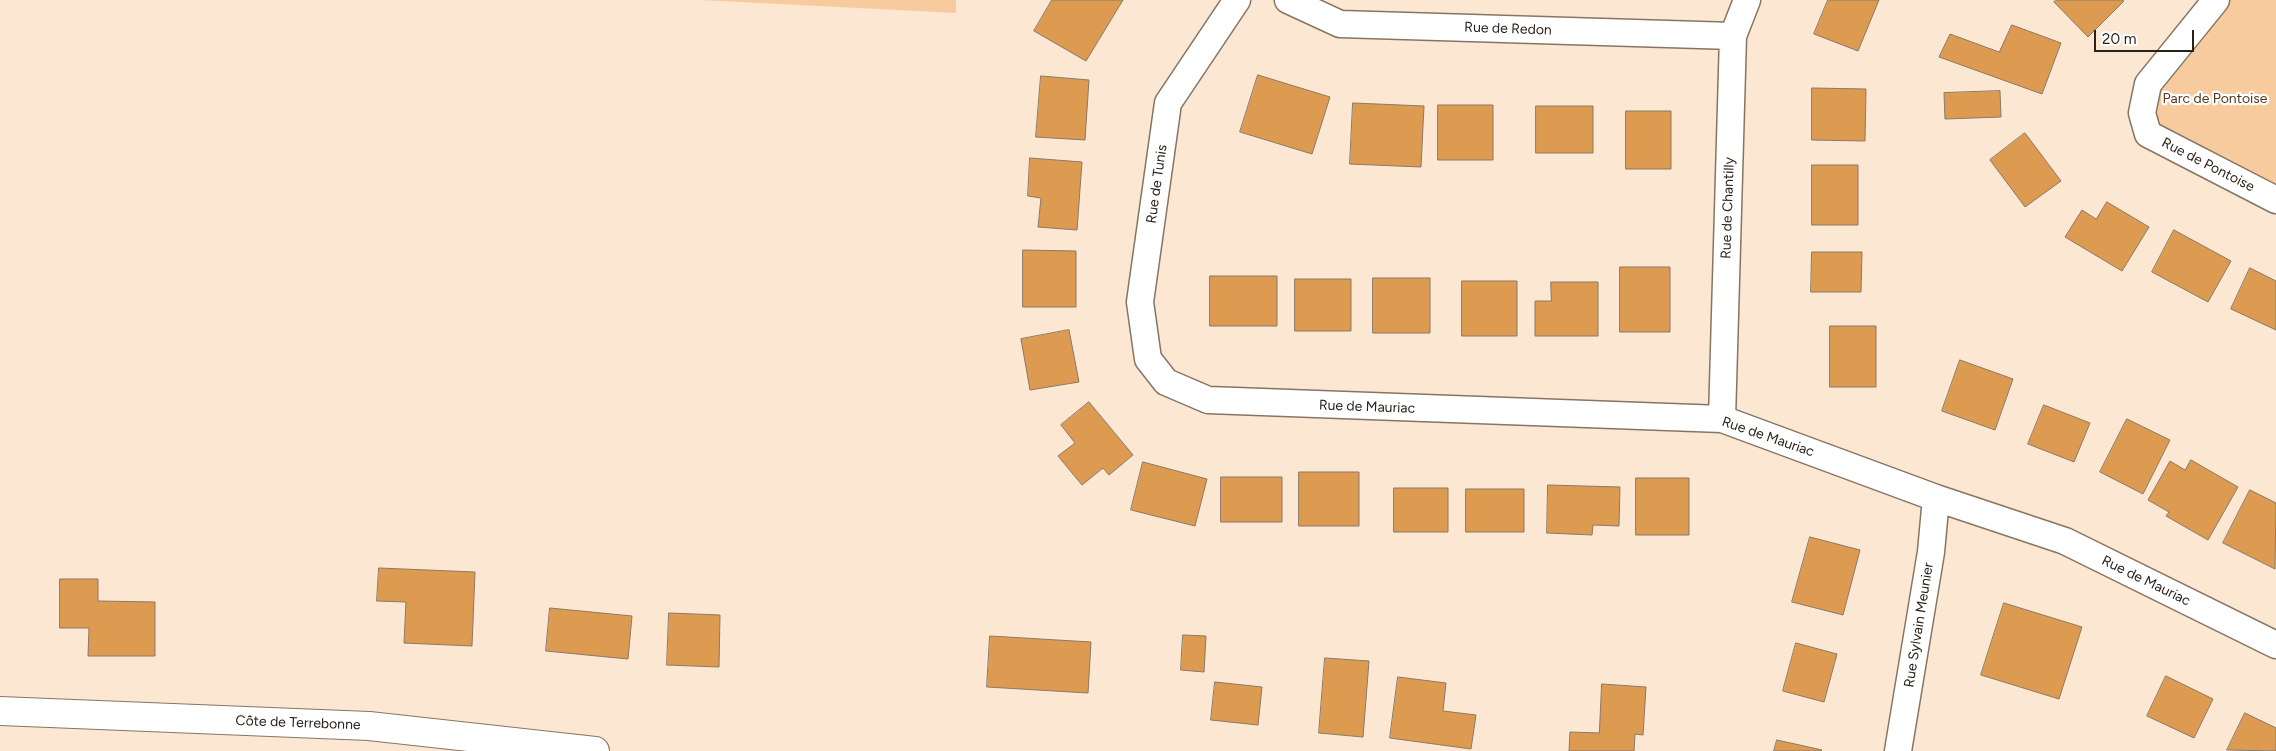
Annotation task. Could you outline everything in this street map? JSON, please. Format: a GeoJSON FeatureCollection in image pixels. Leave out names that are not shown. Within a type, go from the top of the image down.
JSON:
{"type":"FeatureCollection","features":[{"type":"Feature","properties":{"kind":"main road","name":"Côte de Terrebonne"},"geometry":{"type":"LineString","coordinates":[[0,711],[369,726],[595,751]]}},
{"type":"Feature","properties":{"kind":"street","name":"Rue de Tunis"},"geometry":{"type":"LineString","coordinates":[[1166,382],[1148,359],[1140,302],[1168,103],[1237,0]]}},
{"type":"Feature","properties":{"kind":"street","name":"Rue de Redon"},"geometry":{"type":"LineString","coordinates":[[1288,0],[1340,24],[1733,36]]}},
{"type":"Feature","properties":{"kind":"street","name":"Rue de Chantilly"},"geometry":{"type":"LineString","coordinates":[[1722,419],[1733,36],[1747,0]]}},
{"type":"Feature","properties":{"kind":"street","name":"Rue de Pontoise"},"geometry":{"type":"LineString","coordinates":[[2216,0],[2148,84],[2142,113],[2148,134],[2276,200]]}},
{"type":"Feature","properties":{"kind":"street","name":"Rue de Mauriac"},"geometry":{"type":"LineString","coordinates":[[1166,382],[1208,400],[1722,419],[1936,498],[2065,541],[2276,645]]}},
{"type":"Feature","properties":{"kind":"street","name":"Rue Sylvain Meunier"},"geometry":{"type":"LineString","coordinates":[[1898,751],[1931,552],[1936,498]]}},
{"type":"Feature","properties":{"kind":"green space"},"geometry":{"type":"Polygon","coordinates":[[[700,0],[956,0],[956,13],[700,0]]]}},
{"type":"Feature","properties":{"kind":"green space","name":"Parc de Pontoise"},"geometry":{"type":"Polygon","coordinates":[[[2216,0],[2276,0],[2276,200],[2148,134],[2148,84],[2216,0]]]}},
{"type":"Feature","properties":{"kind":"building"},"geometry":{"type":"Polygon","coordinates":[[[1052,0],[1123,0],[1086,61],[1034,31],[1052,0]]]}},
{"type":"Feature","properties":{"kind":"building"},"geometry":{"type":"Polygon","coordinates":[[[1828,0],[1879,0],[1858,51],[1814,34],[1828,0]]]}},
{"type":"Feature","properties":{"kind":"building"},"geometry":{"type":"Polygon","coordinates":[[[2056,0],[2124,1],[2088,37],[2054,2],[2056,0]]]}},
{"type":"Feature","properties":{"kind":"building"},"geometry":{"type":"Polygon","coordinates":[[[2012,25],[2061,43],[2042,94],[1939,57],[1950,34],[1999,52],[2012,25]]]}},
{"type":"Feature","properties":{"kind":"building"},"geometry":{"type":"Polygon","coordinates":[[[1258,75],[1330,97],[1312,154],[1240,132],[1258,75]]]}},
{"type":"Feature","properties":{"kind":"building"},"geometry":{"type":"Polygon","coordinates":[[[1041,76],[1089,80],[1085,140],[1036,137],[1041,76]]]}},
{"type":"Feature","properties":{"kind":"building"},"geometry":{"type":"Polygon","coordinates":[[[1812,88],[1866,89],[1865,141],[1812,140],[1812,88]]]}},
{"type":"Feature","properties":{"kind":"building"},"geometry":{"type":"Polygon","coordinates":[[[2000,91],[2001,117],[1945,119],[1944,93],[2000,91]]]}},
{"type":"Feature","properties":{"kind":"building"},"geometry":{"type":"Polygon","coordinates":[[[1353,103],[1424,106],[1421,167],[1350,164],[1353,103]]]}},
{"type":"Feature","properties":{"kind":"building"},"geometry":{"type":"Polygon","coordinates":[[[1438,105],[1493,105],[1493,160],[1438,160],[1438,105]]]}},
{"type":"Feature","properties":{"kind":"building"},"geometry":{"type":"Polygon","coordinates":[[[1536,106],[1593,106],[1593,153],[1536,153],[1536,106]]]}},
{"type":"Feature","properties":{"kind":"building"},"geometry":{"type":"Polygon","coordinates":[[[1626,111],[1671,111],[1671,169],[1626,169],[1626,111]]]}},
{"type":"Feature","properties":{"kind":"building"},"geometry":{"type":"Polygon","coordinates":[[[2025,133],[2061,181],[2025,207],[1990,160],[2025,133]]]}},
{"type":"Feature","properties":{"kind":"building"},"geometry":{"type":"Polygon","coordinates":[[[1030,158],[1082,162],[1077,230],[1038,227],[1041,198],[1028,196],[1030,158]]]}},
{"type":"Feature","properties":{"kind":"building"},"geometry":{"type":"Polygon","coordinates":[[[1812,165],[1858,165],[1858,225],[1812,225],[1812,165]]]}},
{"type":"Feature","properties":{"kind":"building"},"geometry":{"type":"Polygon","coordinates":[[[2107,202],[2149,227],[2122,271],[2065,237],[2082,210],[2096,219],[2107,202]]]}},
{"type":"Feature","properties":{"kind":"building"},"geometry":{"type":"Polygon","coordinates":[[[2174,230],[2231,261],[2208,302],[2152,272],[2174,230]]]}},
{"type":"Feature","properties":{"kind":"building"},"geometry":{"type":"Polygon","coordinates":[[[1023,250],[1076,251],[1076,307],[1023,307],[1023,250]]]}},
{"type":"Feature","properties":{"kind":"building"},"geometry":{"type":"Polygon","coordinates":[[[1812,252],[1862,252],[1861,292],[1811,292],[1812,252]]]}},
{"type":"Feature","properties":{"kind":"building"},"geometry":{"type":"Polygon","coordinates":[[[1620,267],[1670,267],[1670,332],[1620,332],[1620,267]]]}},
{"type":"Feature","properties":{"kind":"building"},"geometry":{"type":"Polygon","coordinates":[[[2250,268],[2276,281],[2276,330],[2231,309],[2250,268]]]}},
{"type":"Feature","properties":{"kind":"building"},"geometry":{"type":"Polygon","coordinates":[[[1210,276],[1277,276],[1277,326],[1210,326],[1210,276]]]}},
{"type":"Feature","properties":{"kind":"building"},"geometry":{"type":"Polygon","coordinates":[[[1373,278],[1430,278],[1430,333],[1373,333],[1373,278]]]}},
{"type":"Feature","properties":{"kind":"building"},"geometry":{"type":"Polygon","coordinates":[[[1295,279],[1351,279],[1351,331],[1295,331],[1295,279]]]}},
{"type":"Feature","properties":{"kind":"building"},"geometry":{"type":"Polygon","coordinates":[[[1462,281],[1517,281],[1517,336],[1462,336],[1462,281]]]}},
{"type":"Feature","properties":{"kind":"building"},"geometry":{"type":"Polygon","coordinates":[[[1551,282],[1598,282],[1598,336],[1535,336],[1535,301],[1551,301],[1551,282]]]}},
{"type":"Feature","properties":{"kind":"building"},"geometry":{"type":"Polygon","coordinates":[[[1830,326],[1876,326],[1876,387],[1830,387],[1830,326]]]}},
{"type":"Feature","properties":{"kind":"building"},"geometry":{"type":"Polygon","coordinates":[[[1069,330],[1079,382],[1030,390],[1021,339],[1069,330]]]}},
{"type":"Feature","properties":{"kind":"building"},"geometry":{"type":"Polygon","coordinates":[[[1960,360],[2013,379],[1995,430],[1942,411],[1960,360]]]}},
{"type":"Feature","properties":{"kind":"building"},"geometry":{"type":"Polygon","coordinates":[[[1089,402],[1133,455],[1109,475],[1103,468],[1082,485],[1058,456],[1075,443],[1061,425],[1089,402]]]}},
{"type":"Feature","properties":{"kind":"building"},"geometry":{"type":"Polygon","coordinates":[[[2044,405],[2090,423],[2074,462],[2028,444],[2044,405]]]}},
{"type":"Feature","properties":{"kind":"building"},"geometry":{"type":"Polygon","coordinates":[[[2127,419],[2170,440],[2143,494],[2100,472],[2127,419]]]}},
{"type":"Feature","properties":{"kind":"building"},"geometry":{"type":"Polygon","coordinates":[[[2191,460],[2238,487],[2208,540],[2166,516],[2169,512],[2148,500],[2170,461],[2185,470],[2191,460]]]}},
{"type":"Feature","properties":{"kind":"building"},"geometry":{"type":"Polygon","coordinates":[[[1143,462],[1207,479],[1195,526],[1131,510],[1143,462]]]}},
{"type":"Feature","properties":{"kind":"building"},"geometry":{"type":"Polygon","coordinates":[[[1299,472],[1359,472],[1359,526],[1299,526],[1299,472]]]}},
{"type":"Feature","properties":{"kind":"building"},"geometry":{"type":"Polygon","coordinates":[[[1221,477],[1282,477],[1282,522],[1221,522],[1221,477]]]}},
{"type":"Feature","properties":{"kind":"building"},"geometry":{"type":"Polygon","coordinates":[[[1636,478],[1689,478],[1689,535],[1636,535],[1636,478]]]}},
{"type":"Feature","properties":{"kind":"building"},"geometry":{"type":"Polygon","coordinates":[[[1548,485],[1620,487],[1619,526],[1593,525],[1592,535],[1547,533],[1548,485]]]}},
{"type":"Feature","properties":{"kind":"building"},"geometry":{"type":"Polygon","coordinates":[[[1394,488],[1448,488],[1448,532],[1394,532],[1394,488]]]}},
{"type":"Feature","properties":{"kind":"building"},"geometry":{"type":"Polygon","coordinates":[[[1466,489],[1524,489],[1524,532],[1466,532],[1466,489]]]}},
{"type":"Feature","properties":{"kind":"building"},"geometry":{"type":"Polygon","coordinates":[[[2250,490],[2276,503],[2275,569],[2223,543],[2250,490]]]}},
{"type":"Feature","properties":{"kind":"building"},"geometry":{"type":"Polygon","coordinates":[[[1810,537],[1860,550],[1843,615],[1792,602],[1810,537]]]}},
{"type":"Feature","properties":{"kind":"building"},"geometry":{"type":"Polygon","coordinates":[[[379,568],[475,572],[472,646],[404,643],[406,602],[377,601],[379,568]]]}},
{"type":"Feature","properties":{"kind":"building"},"geometry":{"type":"Polygon","coordinates":[[[60,579],[98,579],[98,601],[155,602],[155,656],[88,656],[89,628],[60,628],[60,579]]]}},
{"type":"Feature","properties":{"kind":"building"},"geometry":{"type":"Polygon","coordinates":[[[2004,603],[2082,627],[2059,699],[1981,675],[2004,603]]]}},
{"type":"Feature","properties":{"kind":"building"},"geometry":{"type":"Polygon","coordinates":[[[550,608],[632,616],[628,659],[546,651],[550,608]]]}},
{"type":"Feature","properties":{"kind":"building"},"geometry":{"type":"Polygon","coordinates":[[[669,613],[720,615],[719,667],[667,665],[669,613]]]}},
{"type":"Feature","properties":{"kind":"building"},"geometry":{"type":"Polygon","coordinates":[[[1183,635],[1206,636],[1204,672],[1181,670],[1183,635]]]}},
{"type":"Feature","properties":{"kind":"building"},"geometry":{"type":"Polygon","coordinates":[[[990,636],[1091,642],[1088,693],[987,687],[990,636]]]}},
{"type":"Feature","properties":{"kind":"building"},"geometry":{"type":"Polygon","coordinates":[[[1796,643],[1837,654],[1824,702],[1783,691],[1796,643]]]}},
{"type":"Feature","properties":{"kind":"building"},"geometry":{"type":"Polygon","coordinates":[[[1325,658],[1369,661],[1363,737],[1319,733],[1325,658]]]}},
{"type":"Feature","properties":{"kind":"building"},"geometry":{"type":"Polygon","coordinates":[[[2166,676],[2213,699],[2194,738],[2147,716],[2166,676]]]}},
{"type":"Feature","properties":{"kind":"building"},"geometry":{"type":"Polygon","coordinates":[[[1398,677],[1446,683],[1443,711],[1476,715],[1471,749],[1390,738],[1398,677]]]}},
{"type":"Feature","properties":{"kind":"building"},"geometry":{"type":"Polygon","coordinates":[[[1215,682],[1262,687],[1258,725],[1211,720],[1215,682]]]}},
{"type":"Feature","properties":{"kind":"building"},"geometry":{"type":"Polygon","coordinates":[[[1602,684],[1646,687],[1643,735],[1635,734],[1634,751],[1569,751],[1570,732],[1599,733],[1602,684]]]}},
{"type":"Feature","properties":{"kind":"building"},"geometry":{"type":"Polygon","coordinates":[[[2245,713],[2276,728],[2276,751],[2227,750],[2245,713]]]}},
{"type":"Feature","properties":{"kind":"building"},"geometry":{"type":"Polygon","coordinates":[[[1777,740],[1822,750],[1774,751],[1777,740]]]}}]}
